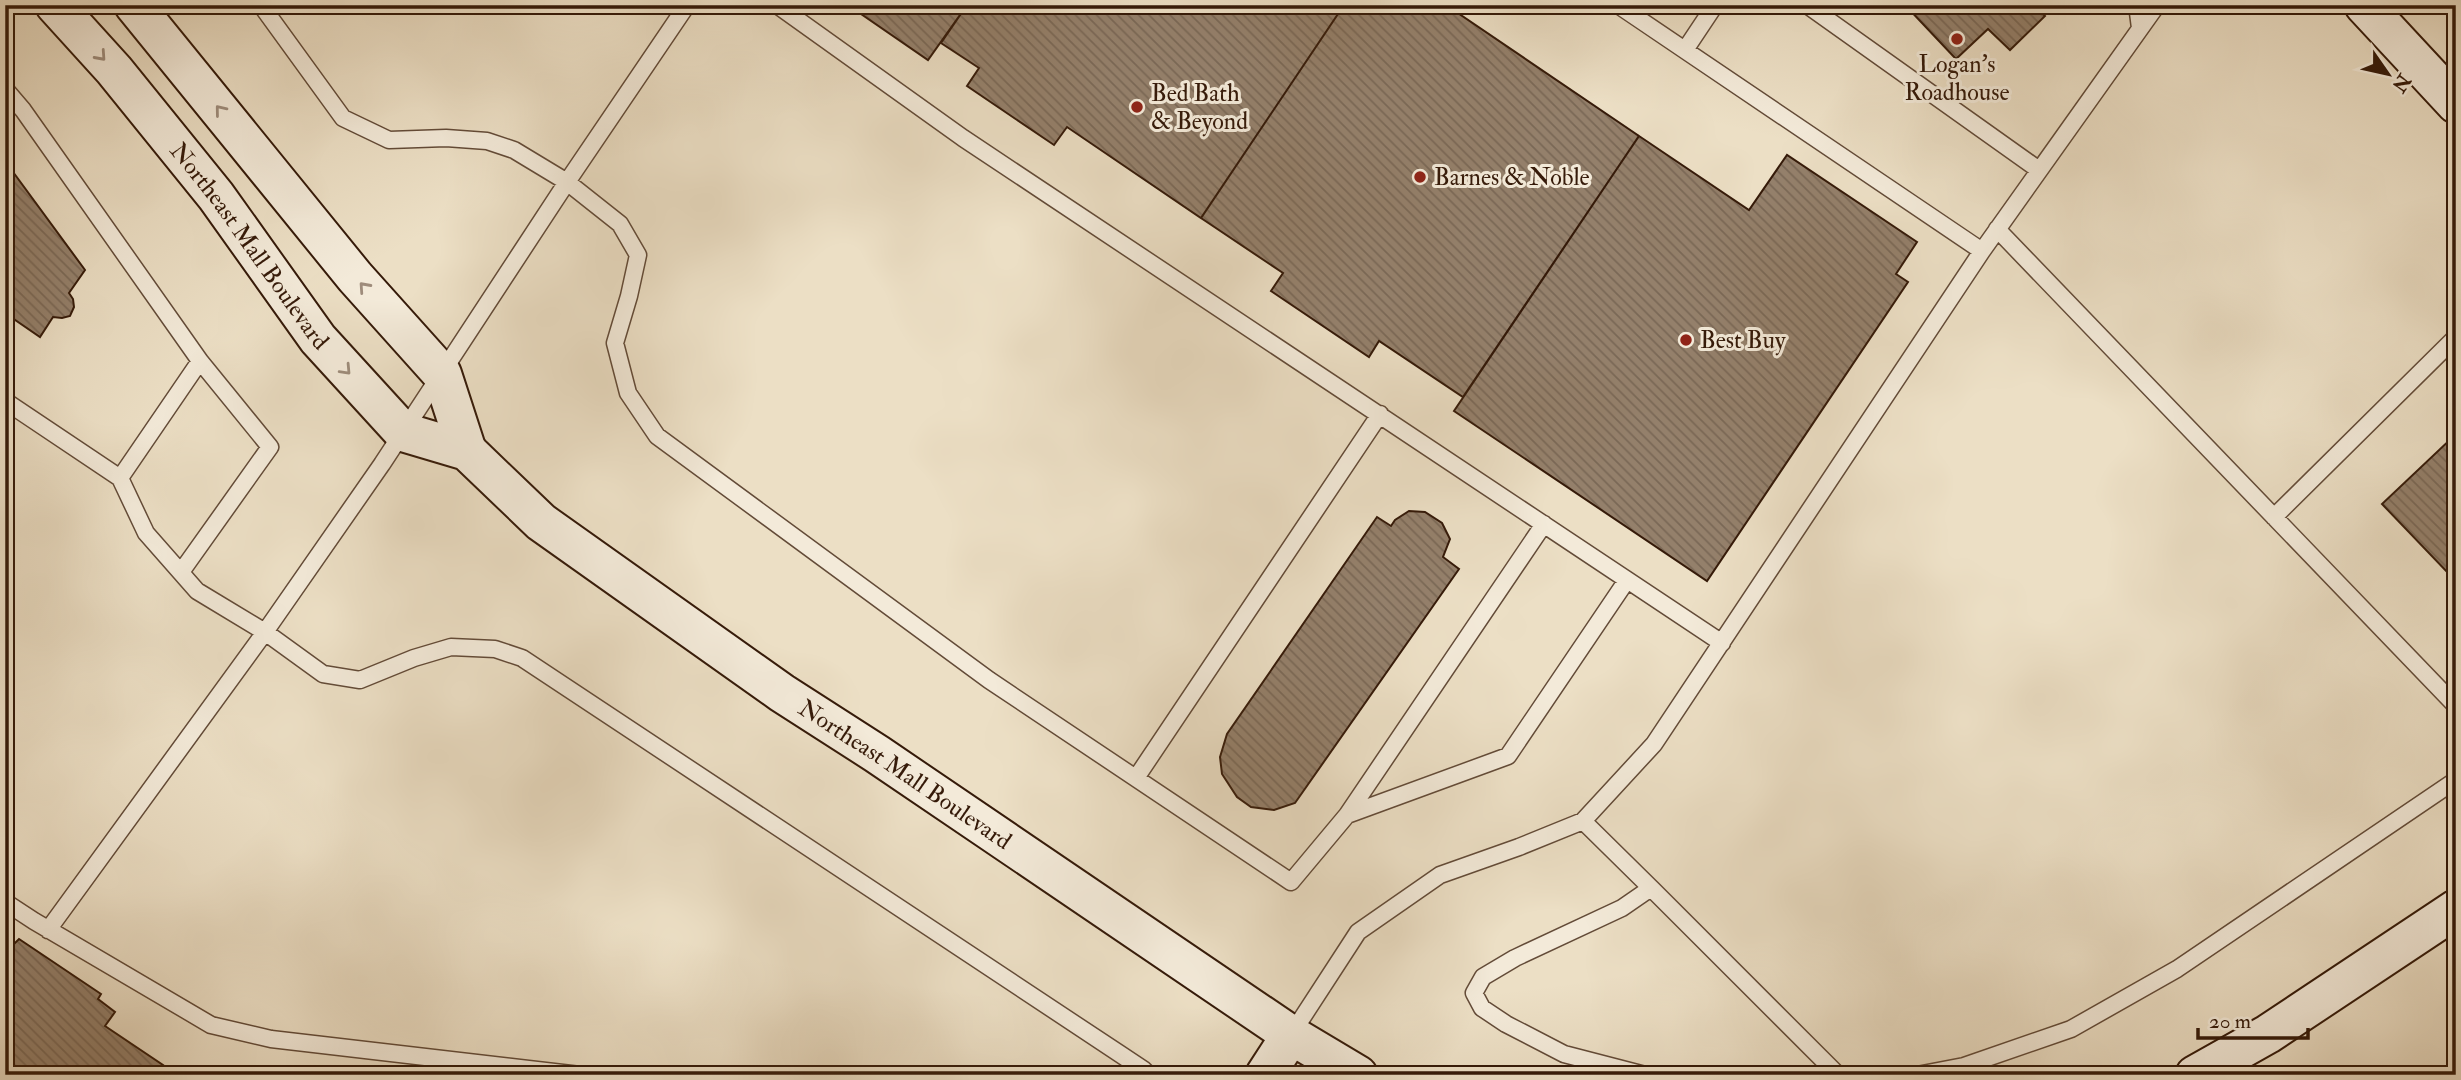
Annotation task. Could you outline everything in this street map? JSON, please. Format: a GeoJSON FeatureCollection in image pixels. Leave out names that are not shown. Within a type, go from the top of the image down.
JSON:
{"type":"FeatureCollection","features":[{"type":"Feature","properties":{"kind":"street","name":"Northeast Mall Boulevard"},"geometry":{"type":"LineString","coordinates":[[55,5],[114,70],[216,196],[318,339],[403,432],[467,451],[541,522],[782,693],[877,754],[1291,1035],[1358,1075]]}},
{"type":"Feature","properties":{"kind":"street","name":"Northeast Mall Boulevard"},"geometry":{"type":"LineString","coordinates":[[134,5],[355,277],[442,374],[467,451]]}},
{"type":"Feature","properties":{"kind":"street"},"geometry":{"type":"LineString","coordinates":[[2364,5],[2456,104]]}},
{"type":"Feature","properties":{"kind":"street"},"geometry":{"type":"LineString","coordinates":[[2195,1075],[2268,1034],[2456,909]]}},
{"type":"Feature","properties":{"kind":"street"},"geometry":{"type":"LineString","coordinates":[[1265,1075],[1291,1035]]}},
{"type":"Feature","properties":{"kind":"lane"},"geometry":{"type":"LineString","coordinates":[[261,5],[343,117],[389,140],[446,138],[487,141],[514,150],[567,182],[620,224],[638,255],[615,343],[628,393],[657,436],[989,680],[1292,882],[1347,815],[1544,524]]}},
{"type":"Feature","properties":{"kind":"lane"},"geometry":{"type":"LineString","coordinates":[[48,930],[265,632],[403,432],[687,5]]}},
{"type":"Feature","properties":{"kind":"lane"},"geometry":{"type":"LineString","coordinates":[[777,5],[952,130],[1722,643]]}},
{"type":"Feature","properties":{"kind":"lane"},"geometry":{"type":"LineString","coordinates":[[1618,5],[1982,251]]}},
{"type":"Feature","properties":{"kind":"lane"},"geometry":{"type":"LineString","coordinates":[[1685,50],[1715,5]]}},
{"type":"Feature","properties":{"kind":"lane"},"geometry":{"type":"LineString","coordinates":[[1807,5],[2039,170]]}},
{"type":"Feature","properties":{"kind":"lane"},"geometry":{"type":"LineString","coordinates":[[2137,5],[2140,28]]}},
{"type":"Feature","properties":{"kind":"lane"},"geometry":{"type":"LineString","coordinates":[[1291,1035],[1358,932],[1440,875],[1583,821],[1654,744],[1982,251],[2157,5]]}},
{"type":"Feature","properties":{"kind":"lane"},"geometry":{"type":"LineString","coordinates":[[5,89],[23,110],[200,361],[270,447],[181,572]]}},
{"type":"Feature","properties":{"kind":"lane"},"geometry":{"type":"LineString","coordinates":[[1997,229],[2456,706]]}},
{"type":"Feature","properties":{"kind":"lane"},"geometry":{"type":"LineString","coordinates":[[2274,517],[2456,337]]}},
{"type":"Feature","properties":{"kind":"lane"},"geometry":{"type":"LineString","coordinates":[[120,478],[200,361]]}},
{"type":"Feature","properties":{"kind":"lane"},"geometry":{"type":"LineString","coordinates":[[5,401],[120,478],[146,533],[197,591],[265,632],[323,674],[360,680],[414,658],[452,647],[495,649],[522,658],[1144,1070],[1141,1075]]}},
{"type":"Feature","properties":{"kind":"lane"},"geometry":{"type":"LineString","coordinates":[[1136,778],[1380,414]]}},
{"type":"Feature","properties":{"kind":"lane"},"geometry":{"type":"LineString","coordinates":[[1347,815],[1508,756],[1627,580]]}},
{"type":"Feature","properties":{"kind":"lane"},"geometry":{"type":"LineString","coordinates":[[1917,1075],[1964,1066],[2071,1029],[2177,969],[2456,780]]}},
{"type":"Feature","properties":{"kind":"lane"},"geometry":{"type":"LineString","coordinates":[[1583,821],[1838,1075]]}},
{"type":"Feature","properties":{"kind":"lane"},"geometry":{"type":"LineString","coordinates":[[1645,1075],[1564,1054],[1506,1024],[1482,1008],[1475,993],[1483,977],[1515,958],[1622,908],[1651,888]]}},
{"type":"Feature","properties":{"kind":"lane"},"geometry":{"type":"LineString","coordinates":[[5,902],[211,1025],[237,1033],[284,1041],[580,1075]]}},
{"type":"Feature","properties":{"kind":"building"},"geometry":{"type":"Polygon","coordinates":[[[848,5],[967,5],[928,60],[848,5]]]}},
{"type":"Feature","properties":{"kind":"building","name":"Bed Bath & Beyond"},"geometry":{"type":"Polygon","coordinates":[[[967,5],[1344,5],[1201,218],[1067,127],[1054,145],[967,86],[979,68],[941,43],[967,5]]]}},
{"type":"Feature","properties":{"kind":"building","name":"Barnes & Noble"},"geometry":{"type":"Polygon","coordinates":[[[1344,5],[1446,5],[1639,136],[1463,397],[1379,341],[1369,357],[1271,291],[1283,273],[1201,218],[1344,5]]]}},
{"type":"Feature","properties":{"kind":"building","name":"Logan's Roadhouse"},"geometry":{"type":"Polygon","coordinates":[[[1905,5],[2034,5],[2045,16],[2010,50],[1988,29],[1956,59],[1905,5]]]}},
{"type":"Feature","properties":{"kind":"building","name":"Best Buy"},"geometry":{"type":"Polygon","coordinates":[[[1639,136],[1749,210],[1787,155],[1917,242],[1896,274],[1908,282],[1707,581],[1454,411],[1639,136]]]}},
{"type":"Feature","properties":{"kind":"building"},"geometry":{"type":"Polygon","coordinates":[[[5,161],[85,270],[69,293],[74,307],[70,316],[53,317],[40,337],[5,313],[5,161]]]}},
{"type":"Feature","properties":{"kind":"building"},"geometry":{"type":"Polygon","coordinates":[[[2456,434],[2456,588],[2448,579],[2451,576],[2382,504],[2456,434]]]}},
{"type":"Feature","properties":{"kind":"building"},"geometry":{"type":"Polygon","coordinates":[[[1409,511],[1425,512],[1442,523],[1450,539],[1443,557],[1459,569],[1295,803],[1274,810],[1251,807],[1237,797],[1222,774],[1220,757],[1227,734],[1377,517],[1391,526],[1409,511]]]}},
{"type":"Feature","properties":{"kind":"building"},"geometry":{"type":"Polygon","coordinates":[[[5,938],[14,944],[19,939],[101,994],[98,999],[115,1012],[105,1026],[163,1065],[156,1075],[5,1075],[5,938]]]}},
{"type":"Feature","properties":{"kind":"place","name":"Logan's Roadhouse"},"geometry":{"type":"Point","coordinates":[1957,39]}},
{"type":"Feature","properties":{"kind":"place","name":"Bed Bath & Beyond"},"geometry":{"type":"Point","coordinates":[1137,107]}},
{"type":"Feature","properties":{"kind":"place","name":"Barnes & Noble"},"geometry":{"type":"Point","coordinates":[1420,177]}},
{"type":"Feature","properties":{"kind":"place","name":"Best Buy"},"geometry":{"type":"Point","coordinates":[1686,340]}}]}
